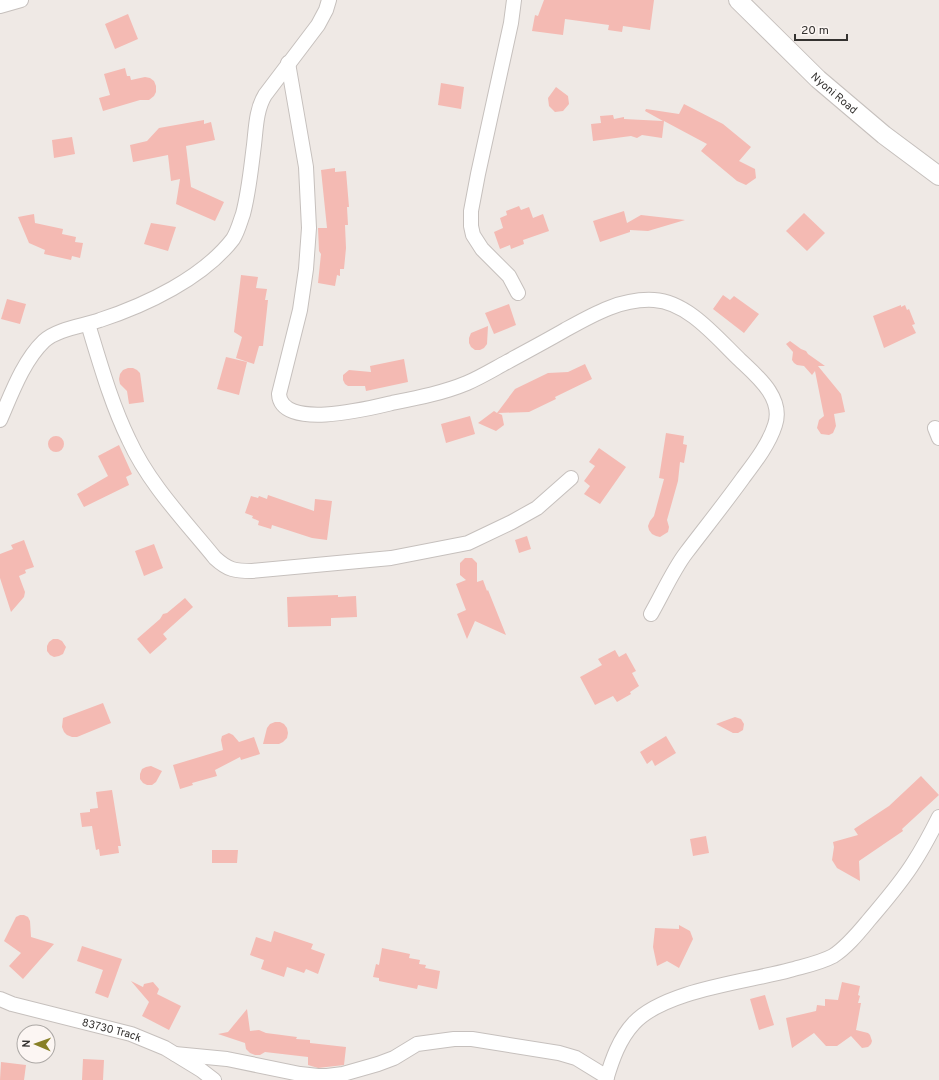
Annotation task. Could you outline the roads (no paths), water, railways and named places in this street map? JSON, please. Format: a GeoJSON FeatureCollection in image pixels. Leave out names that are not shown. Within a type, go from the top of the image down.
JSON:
{"type":"FeatureCollection","features":[{"type":"Feature","properties":{"kind":"street"},"geometry":{"type":"LineString","coordinates":[[0,6],[21,0]]}},
{"type":"Feature","properties":{"kind":"street"},"geometry":{"type":"LineString","coordinates":[[0,420],[17,382],[31,357],[43,341],[63,330],[88,324],[114,315],[179,284],[196,274],[211,262],[233,238],[239,227],[250,178],[260,103],[288,63],[318,25],[326,10],[329,0]]}},
{"type":"Feature","properties":{"kind":"street"},"geometry":{"type":"LineString","coordinates":[[514,0],[511,23],[478,174],[471,226],[473,235],[482,249],[509,276],[518,293]]}},
{"type":"Feature","properties":{"kind":"street","name":"Nyoni Road"},"geometry":{"type":"LineString","coordinates":[[738,0],[818,79],[884,135],[939,176]]}},
{"type":"Feature","properties":{"kind":"street"},"geometry":{"type":"LineString","coordinates":[[288,63],[306,167],[309,228],[306,269],[300,310],[279,394],[279,401],[283,405],[299,412],[313,415],[349,413],[442,391],[478,378],[590,316],[615,305],[636,300],[665,301],[691,314],[765,385],[773,398],[777,411],[776,422],[772,434],[755,462],[684,556],[651,614]]}},
{"type":"Feature","properties":{"kind":"street"},"geometry":{"type":"LineString","coordinates":[[88,324],[113,401],[129,440],[142,463],[156,485],[211,553],[223,566],[230,569],[238,571],[252,571],[392,558],[468,543],[537,508],[571,478]]}},
{"type":"Feature","properties":{"kind":"street"},"geometry":{"type":"LineString","coordinates":[[175,1054],[227,1059],[300,1074],[327,1076],[342,1074],[378,1064],[394,1058],[418,1044],[454,1038],[472,1039],[559,1053],[576,1058],[606,1078],[614,1056],[623,1038],[634,1023],[646,1013],[665,1003],[688,994],[717,986],[768,976],[820,961],[833,956],[846,946],[886,901],[913,864],[939,817]]}},
{"type":"Feature","properties":{"kind":"street","name":"83730 Track"},"geometry":{"type":"LineString","coordinates":[[0,999],[12,1004],[131,1034],[165,1048],[201,1070],[214,1080]]}}]}
